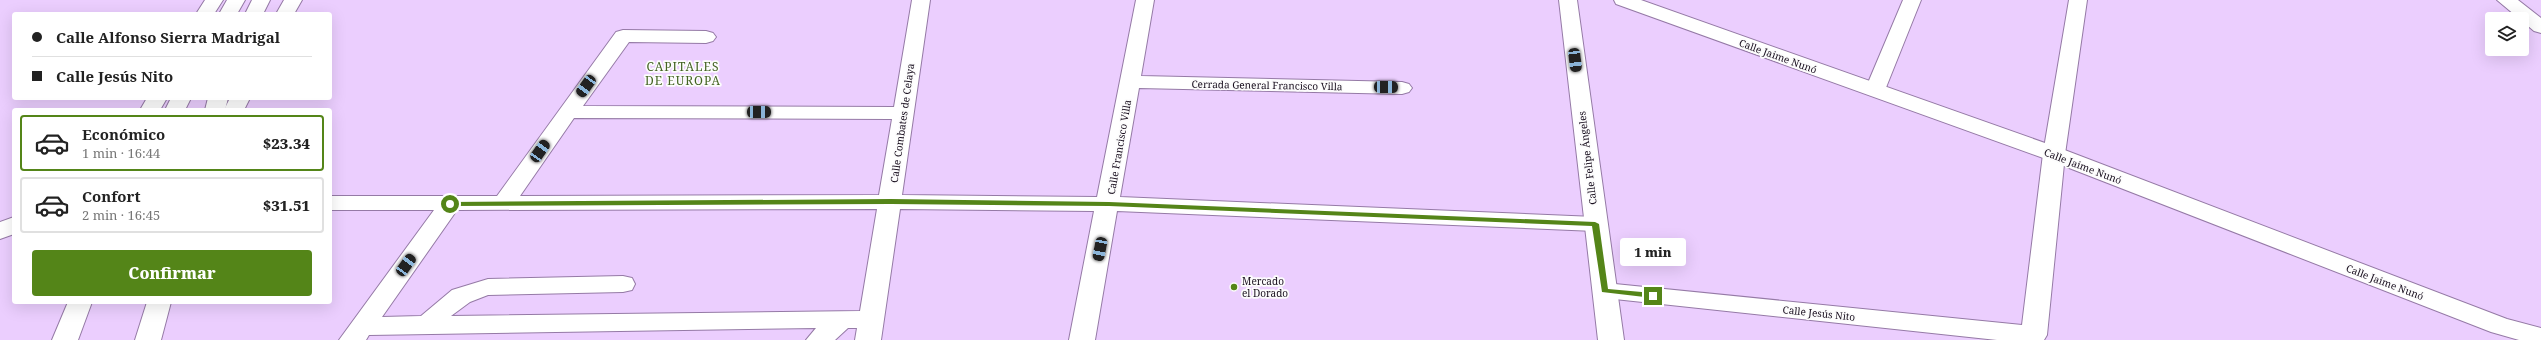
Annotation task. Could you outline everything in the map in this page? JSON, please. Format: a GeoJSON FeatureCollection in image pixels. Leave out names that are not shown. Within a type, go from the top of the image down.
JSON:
{"type":"FeatureCollection","features":[{"type":"Feature","properties":{"kind":"main road"},"geometry":{"type":"LineString","coordinates":[[207,12],[214,0]]}},
{"type":"Feature","properties":{"kind":"main road"},"geometry":{"type":"LineString","coordinates":[[229,12],[236,0]]}},
{"type":"Feature","properties":{"kind":"main road"},"geometry":{"type":"LineString","coordinates":[[255,12],[261,0]]}},
{"type":"Feature","properties":{"kind":"main road"},"geometry":{"type":"LineString","coordinates":[[286,12],[293,0]]}},
{"type":"Feature","properties":{"kind":"main road","name":"Calle Combates de Celaya"},"geometry":{"type":"LineString","coordinates":[[870,330],[891,202],[903,113],[921,0]]}},
{"type":"Feature","properties":{"kind":"main road","name":"Calle Francisco Villa"},"geometry":{"type":"LineString","coordinates":[[1082,340],[1109,204],[1145,0]]}},
{"type":"Feature","properties":{"kind":"main road","name":"Calle Felipe Ángeles"},"geometry":{"type":"LineString","coordinates":[[1568,0],[1595,224],[1611,340]]}},
{"type":"Feature","properties":{"kind":"main road","name":"Calle Jaime Nunó"},"geometry":{"type":"LineString","coordinates":[[1623,0],[2054,154],[2500,326],[2541,337]]}},
{"type":"Feature","properties":{"kind":"main road"},"geometry":{"type":"LineString","coordinates":[[1875,90],[1912,0]]}},
{"type":"Feature","properties":{"kind":"main road"},"geometry":{"type":"LineString","coordinates":[[2054,154],[2078,0]]}},
{"type":"Feature","properties":{"kind":"main road"},"geometry":{"type":"LineString","coordinates":[[2506,0],[2541,27]]}},
{"type":"Feature","properties":{"kind":"main road"},"geometry":{"type":"LineString","coordinates":[[503,203],[623,36],[706,37]]}},
{"type":"Feature","properties":{"kind":"main road","name":"Cerrada General Francisco Villa"},"geometry":{"type":"LineString","coordinates":[[1131,82],[1402,88]]}},
{"type":"Feature","properties":{"kind":"main road"},"geometry":{"type":"LineString","coordinates":[[567,112],[903,113]]}},
{"type":"Feature","properties":{"kind":"main road","name":"Calle Jesús Nito"},"geometry":{"type":"LineString","coordinates":[[1605,291],[2034,335],[2054,154]]}},
{"type":"Feature","properties":{"kind":"main road"},"geometry":{"type":"LineString","coordinates":[[332,203],[891,202],[1109,204],[1595,224]]}},
{"type":"Feature","properties":{"kind":"main road"},"geometry":{"type":"LineString","coordinates":[[357,333],[450,204]]}},
{"type":"Feature","properties":{"kind":"main road"},"geometry":{"type":"LineString","coordinates":[[0,232],[12,225]]}},
{"type":"Feature","properties":{"kind":"main road"},"geometry":{"type":"LineString","coordinates":[[427,325],[453,300],[469,291],[488,287],[623,284]]}},
{"type":"Feature","properties":{"kind":"main road"},"geometry":{"type":"LineString","coordinates":[[65,340],[79,304]]}},
{"type":"Feature","properties":{"kind":"main road"},"geometry":{"type":"LineString","coordinates":[[148,340],[158,304]]}},
{"type":"Feature","properties":{"kind":"main road"},"geometry":{"type":"LineString","coordinates":[[819,340],[840,320]]}},
{"type":"Feature","properties":{"kind":"main road"},"geometry":{"type":"LineString","coordinates":[[357,333],[427,325],[840,320],[870,330]]}},
{"type":"Feature","properties":{"kind":"place","name":"Mercado el Dorado"},"geometry":{"type":"Point","coordinates":[1234,287]}},
{"type":"Feature","properties":{"kind":"district","name":"CAPITALES DE EUROPA"},"geometry":{"type":"Point","coordinates":[683,73]}},
{"type":"Feature","properties":{"kind":"route"},"geometry":{"type":"LineString","coordinates":[[450,204],[891,202],[1109,204],[1595,224],[1605,291],[1653,296]]}}]}
